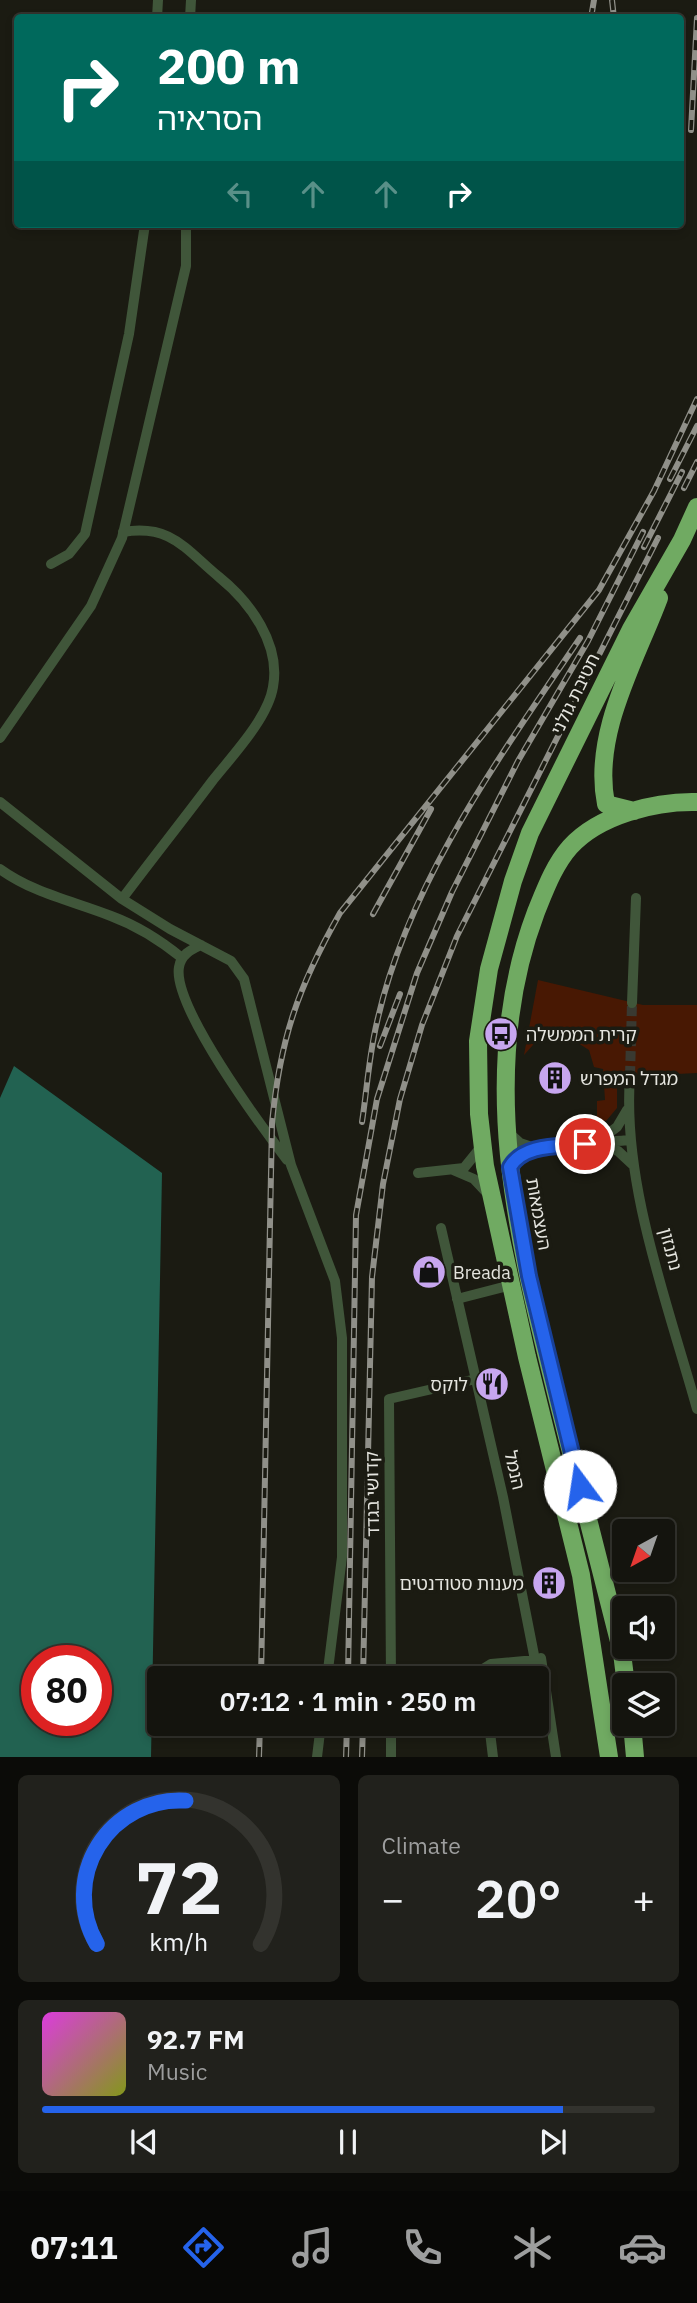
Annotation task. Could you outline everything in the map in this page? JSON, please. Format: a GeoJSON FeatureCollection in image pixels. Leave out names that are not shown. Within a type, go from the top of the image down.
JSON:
{"type":"FeatureCollection","features":[{"type":"Feature","properties":{"kind":"highway","name":"חטיבת גולני"},"geometry":{"type":"LineString","coordinates":[[482,1144],[478,1041],[489,969],[520,858],[631,629],[682,540],[697,507]]}},
{"type":"Feature","properties":{"kind":"highway"},"geometry":{"type":"LineString","coordinates":[[637,812],[606,804],[602,785],[603,753],[627,679],[682,540]]}},
{"type":"Feature","properties":{"kind":"highway","name":"העצמאות"},"geometry":{"type":"LineString","coordinates":[[624,1673],[622,1653],[543,1340],[510,1167],[506,1130],[505,1050],[518,969],[541,900],[565,854],[580,838],[614,818],[666,803],[697,802]]}},
{"type":"Feature","properties":{"kind":"highway"},"geometry":{"type":"LineString","coordinates":[[482,1144],[491,1198],[581,1576],[609,1757]]}},
{"type":"Feature","properties":{"kind":"highway"},"geometry":{"type":"LineString","coordinates":[[633,1736],[635,1757]]}},
{"type":"Feature","properties":{"kind":"street"},"geometry":{"type":"LineString","coordinates":[[51,565],[69,554],[85,534],[129,334],[144,228]]}},
{"type":"Feature","properties":{"kind":"street"},"geometry":{"type":"LineString","coordinates":[[0,738],[91,606],[124,532],[186,266],[187,228]]}},
{"type":"Feature","properties":{"kind":"street"},"geometry":{"type":"LineString","coordinates":[[122,899],[255,727],[273,690],[275,669],[265,634],[250,606],[228,584],[169,536],[148,528],[124,532]]}},
{"type":"Feature","properties":{"kind":"street"},"geometry":{"type":"LineString","coordinates":[[0,802],[122,899],[232,961],[244,979],[291,1165],[335,1281],[342,1338],[342,1557],[328,1666]]}},
{"type":"Feature","properties":{"kind":"street"},"geometry":{"type":"LineString","coordinates":[[0,869],[16,880],[113,917],[154,936],[182,957]]}},
{"type":"Feature","properties":{"kind":"street"},"geometry":{"type":"LineString","coordinates":[[632,1003],[636,898]]}},
{"type":"Feature","properties":{"kind":"street"},"geometry":{"type":"LineString","coordinates":[[201,945],[182,957],[178,970],[182,995],[252,1114],[291,1165]]}},
{"type":"Feature","properties":{"kind":"street","name":"נתנזון"},"geometry":{"type":"LineString","coordinates":[[629,1076],[628,1108],[640,1171],[638,1177]]}},
{"type":"Feature","properties":{"kind":"street"},"geometry":{"type":"LineString","coordinates":[[585,1144],[610,1134],[622,1121],[628,1108]]}},
{"type":"Feature","properties":{"kind":"street"},"geometry":{"type":"LineString","coordinates":[[506,1130],[520,1143],[538,1149]]}},
{"type":"Feature","properties":{"kind":"street"},"geometry":{"type":"LineString","coordinates":[[510,1167],[519,1155],[538,1149],[633,1142]]}},
{"type":"Feature","properties":{"kind":"street","name":"נתנזון"},"geometry":{"type":"LineString","coordinates":[[633,1142],[632,1165],[638,1177],[646,1222],[697,1409]]}},
{"type":"Feature","properties":{"kind":"street"},"geometry":{"type":"LineString","coordinates":[[418,1173],[453,1170],[470,1164],[482,1144]]}},
{"type":"Feature","properties":{"kind":"street"},"geometry":{"type":"LineString","coordinates":[[585,1144],[609,1146],[632,1165]]}},
{"type":"Feature","properties":{"kind":"street"},"geometry":{"type":"LineString","coordinates":[[453,1170],[474,1180],[491,1198]]}},
{"type":"Feature","properties":{"kind":"street","name":"הנמל"},"geometry":{"type":"LineString","coordinates":[[441,1228],[535,1660],[541,1658],[541,1666]]}},
{"type":"Feature","properties":{"kind":"street"},"geometry":{"type":"LineString","coordinates":[[457,1300],[511,1285]]}},
{"type":"Feature","properties":{"kind":"street","name":"קדושי בגדד"},"geometry":{"type":"LineString","coordinates":[[391,1666],[388,1399],[476,1379]]}},
{"type":"Feature","properties":{"kind":"street"},"geometry":{"type":"LineString","coordinates":[[488,1666],[535,1660]]}},
{"type":"Feature","properties":{"kind":"street"},"geometry":{"type":"LineString","coordinates":[[549,1732],[556,1757]]}},
{"type":"Feature","properties":{"kind":"street"},"geometry":{"type":"LineString","coordinates":[[317,1757],[320,1736]]}},
{"type":"Feature","properties":{"kind":"street"},"geometry":{"type":"LineString","coordinates":[[391,1736],[391,1757]]}},
{"type":"Feature","properties":{"kind":"street"},"geometry":{"type":"LineString","coordinates":[[491,1736],[494,1757]]}},
{"type":"Feature","properties":{"kind":"shaded area"},"geometry":{"type":"Polygon","coordinates":[[[538,980],[643,1005],[697,1005],[697,1073],[617,1077],[617,1108],[606,1121],[597,1122],[597,1101],[605,1100],[603,1069],[594,1067],[589,1050],[573,1040],[562,1040],[560,1030],[541,1036],[524,1055],[538,980]]]}},
{"type":"Feature","properties":{"kind":"water"},"geometry":{"type":"Polygon","coordinates":[[[14,1066],[162,1173],[153,1666],[147,1666],[147,1736],[151,1736],[151,1757],[0,1757],[0,1098],[14,1066]]]}},
{"type":"Feature","properties":{"kind":"tunnel"},"geometry":{"type":"LineString","coordinates":[[630,1076],[632,1003]]}},
{"type":"Feature","properties":{"kind":"railway"},"geometry":{"type":"LineString","coordinates":[[592,14],[594,0]]}},
{"type":"Feature","properties":{"kind":"railway"},"geometry":{"type":"LineString","coordinates":[[612,0],[614,14]]}},
{"type":"Feature","properties":{"kind":"railway"},"geometry":{"type":"LineString","coordinates":[[691,130],[697,18]]}},
{"type":"Feature","properties":{"kind":"railway"},"geometry":{"type":"LineString","coordinates":[[261,1666],[272,1123],[280,1065],[293,1014],[313,965],[340,913],[599,590],[654,491],[697,399]]}},
{"type":"Feature","properties":{"kind":"railway"},"geometry":{"type":"LineString","coordinates":[[670,479],[697,426]]}},
{"type":"Feature","properties":{"kind":"railway"},"geometry":{"type":"LineString","coordinates":[[684,488],[697,462]]}},
{"type":"Feature","properties":{"kind":"railway"},"geometry":{"type":"LineString","coordinates":[[644,547],[682,472]]}},
{"type":"Feature","properties":{"kind":"railway"},"geometry":{"type":"LineString","coordinates":[[348,1666],[356,1215],[377,1099],[417,973],[452,892],[518,761],[588,641],[643,532]]}},
{"type":"Feature","properties":{"kind":"railway"},"geometry":{"type":"LineString","coordinates":[[363,1666],[372,1277],[383,1184],[400,1099],[422,1025],[457,936],[658,538]]}},
{"type":"Feature","properties":{"kind":"railway"},"geometry":{"type":"LineString","coordinates":[[362,1122],[377,1022],[391,970],[411,919],[434,870],[489,774],[580,638]]}},
{"type":"Feature","properties":{"kind":"railway"},"geometry":{"type":"LineString","coordinates":[[373,914],[431,809]]}},
{"type":"Feature","properties":{"kind":"railway"},"geometry":{"type":"LineString","coordinates":[[380,1046],[400,994]]}},
{"type":"Feature","properties":{"kind":"railway"},"geometry":{"type":"LineString","coordinates":[[259,1757],[260,1736]]}},
{"type":"Feature","properties":{"kind":"railway"},"geometry":{"type":"LineString","coordinates":[[346,1757],[347,1736]]}},
{"type":"Feature","properties":{"kind":"railway"},"geometry":{"type":"LineString","coordinates":[[362,1757],[363,1736]]}},
{"type":"Feature","properties":{"kind":"place","name":"קרית הממשלה"},"geometry":{"type":"Point","coordinates":[501,1034]}},
{"type":"Feature","properties":{"kind":"place","name":"מגדל המפרש"},"geometry":{"type":"Point","coordinates":[555,1078]}},
{"type":"Feature","properties":{"kind":"place","name":"Breada"},"geometry":{"type":"Point","coordinates":[429,1272]}},
{"type":"Feature","properties":{"kind":"place","name":"לוקס"},"geometry":{"type":"Point","coordinates":[492,1384]}},
{"type":"Feature","properties":{"kind":"place","name":"מענות סטודנטים"},"geometry":{"type":"Point","coordinates":[549,1583]}},
{"type":"Feature","properties":{"kind":"route"},"geometry":{"type":"LineString","coordinates":[[580,1486],[529,1276],[510,1167],[519,1155],[528,1152],[585,1144]]}}]}
